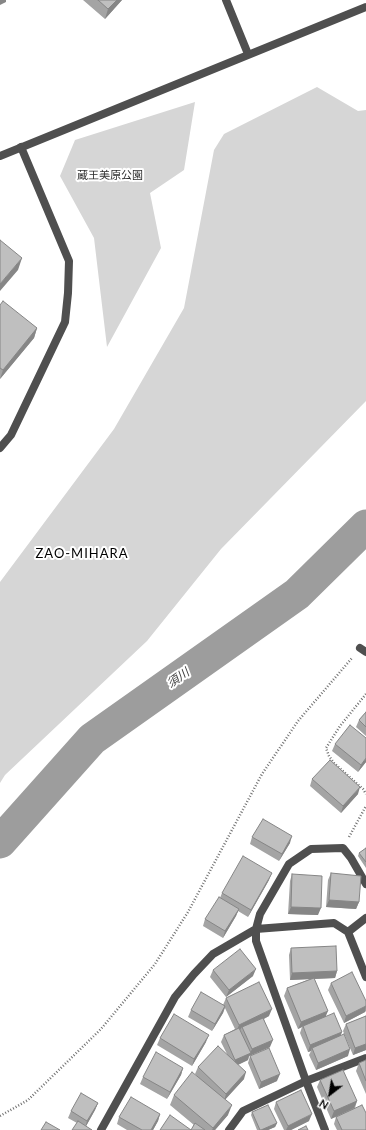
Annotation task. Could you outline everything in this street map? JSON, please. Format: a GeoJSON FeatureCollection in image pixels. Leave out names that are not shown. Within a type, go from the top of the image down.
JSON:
{"type":"FeatureCollection","features":[{"type":"Feature","properties":{"kind":"street"},"geometry":{"type":"LineString","coordinates":[[226,0],[248,54]]}},
{"type":"Feature","properties":{"kind":"street"},"geometry":{"type":"LineString","coordinates":[[0,156],[366,7]]}},
{"type":"Feature","properties":{"kind":"street"},"geometry":{"type":"LineString","coordinates":[[0,448],[11,435],[65,322],[68,293],[69,261],[21,147]]}},
{"type":"Feature","properties":{"kind":"street"},"geometry":{"type":"LineString","coordinates":[[325,1130],[256,941],[256,929],[260,914],[289,864],[311,849],[343,848],[351,858],[366,884]]}},
{"type":"Feature","properties":{"kind":"street"},"geometry":{"type":"LineString","coordinates":[[348,932],[366,918]]}},
{"type":"Feature","properties":{"kind":"street"},"geometry":{"type":"LineString","coordinates":[[101,1130],[175,997],[213,954],[256,929],[334,923],[348,932],[366,977]]}},
{"type":"Feature","properties":{"kind":"street"},"geometry":{"type":"LineString","coordinates":[[229,1130],[243,1111],[306,1081],[366,1058]]}},
{"type":"Feature","properties":{"kind":"path"},"geometry":{"type":"LineString","coordinates":[[0,1116],[28,1100],[101,1029],[155,964],[188,912],[262,774],[298,721],[363,650]]}},
{"type":"Feature","properties":{"kind":"path"},"geometry":{"type":"LineString","coordinates":[[366,694],[340,726],[326,748],[334,763],[363,789],[366,794]]}},
{"type":"Feature","properties":{"kind":"path"},"geometry":{"type":"LineString","coordinates":[[343,848],[366,806]]}},
{"type":"Feature","properties":{"kind":"green space"},"geometry":{"type":"Polygon","coordinates":[[[317,87],[358,111],[366,110],[366,401],[221,549],[147,641],[5,775],[0,783],[0,582],[114,429],[184,308],[214,150],[224,134],[317,87]]]}},
{"type":"Feature","properties":{"kind":"green space","name":"蔵王美原公園"},"geometry":{"type":"Polygon","coordinates":[[[195,102],[184,170],[150,193],[161,248],[107,347],[94,238],[60,176],[75,140],[195,102]]]}},
{"type":"Feature","properties":{"kind":"building"},"geometry":{"type":"Polygon","coordinates":[[[98,0],[117,0],[108,9],[98,0]]]}},
{"type":"Feature","properties":{"kind":"building"},"geometry":{"type":"Polygon","coordinates":[[[0,240],[22,258],[0,284],[0,240]]]}},
{"type":"Feature","properties":{"kind":"building"},"geometry":{"type":"Polygon","coordinates":[[[3,301],[37,328],[3,370],[0,368],[0,305],[3,301]]]}},
{"type":"Feature","properties":{"kind":"building"},"geometry":{"type":"Polygon","coordinates":[[[366,712],[366,727],[359,720],[366,712]]]}},
{"type":"Feature","properties":{"kind":"building"},"geometry":{"type":"Polygon","coordinates":[[[350,725],[366,738],[366,758],[361,765],[335,744],[350,725]]]}},
{"type":"Feature","properties":{"kind":"building"},"geometry":{"type":"Polygon","coordinates":[[[330,760],[360,787],[343,806],[312,779],[330,760]]]}},
{"type":"Feature","properties":{"kind":"building"},"geometry":{"type":"Polygon","coordinates":[[[263,819],[292,836],[282,854],[252,837],[263,819]]]}},
{"type":"Feature","properties":{"kind":"building"},"geometry":{"type":"Polygon","coordinates":[[[366,848],[366,862],[359,853],[366,848]]]}},
{"type":"Feature","properties":{"kind":"building"},"geometry":{"type":"Polygon","coordinates":[[[243,856],[272,873],[251,910],[222,893],[243,856]]]}},
{"type":"Feature","properties":{"kind":"building"},"geometry":{"type":"Polygon","coordinates":[[[331,873],[361,876],[359,902],[329,900],[331,873]]]}},
{"type":"Feature","properties":{"kind":"building"},"geometry":{"type":"Polygon","coordinates":[[[292,874],[322,876],[321,908],[291,907],[292,874]]]}},
{"type":"Feature","properties":{"kind":"building"},"geometry":{"type":"Polygon","coordinates":[[[219,897],[239,909],[225,931],[205,919],[219,897]]]}},
{"type":"Feature","properties":{"kind":"building"},"geometry":{"type":"Polygon","coordinates":[[[336,946],[337,971],[292,973],[291,948],[336,946]]]}},
{"type":"Feature","properties":{"kind":"building"},"geometry":{"type":"Polygon","coordinates":[[[240,949],[256,969],[229,990],[213,970],[240,949]]]}},
{"type":"Feature","properties":{"kind":"building"},"geometry":{"type":"Polygon","coordinates":[[[352,972],[366,1001],[366,1006],[346,1016],[331,983],[352,972]]]}},
{"type":"Feature","properties":{"kind":"building"},"geometry":{"type":"Polygon","coordinates":[[[314,978],[328,1011],[301,1022],[287,988],[314,978]]]}},
{"type":"Feature","properties":{"kind":"building"},"geometry":{"type":"Polygon","coordinates":[[[259,982],[272,1009],[239,1025],[226,998],[259,982]]]}},
{"type":"Feature","properties":{"kind":"building"},"geometry":{"type":"Polygon","coordinates":[[[201,992],[225,1006],[215,1024],[191,1010],[201,992]]]}},
{"type":"Feature","properties":{"kind":"building"},"geometry":{"type":"Polygon","coordinates":[[[334,1013],[342,1032],[310,1045],[303,1026],[334,1013]]]}},
{"type":"Feature","properties":{"kind":"building"},"geometry":{"type":"Polygon","coordinates":[[[174,1014],[209,1035],[194,1059],[160,1038],[174,1014]]]}},
{"type":"Feature","properties":{"kind":"building"},"geometry":{"type":"Polygon","coordinates":[[[366,1016],[366,1044],[355,1048],[346,1024],[366,1016]]]}},
{"type":"Feature","properties":{"kind":"building"},"geometry":{"type":"Polygon","coordinates":[[[263,1018],[273,1040],[252,1049],[242,1027],[263,1018]]]}},
{"type":"Feature","properties":{"kind":"building"},"geometry":{"type":"Polygon","coordinates":[[[239,1028],[251,1053],[235,1060],[224,1035],[239,1028]]]}},
{"type":"Feature","properties":{"kind":"building"},"geometry":{"type":"Polygon","coordinates":[[[344,1034],[350,1049],[318,1063],[312,1048],[344,1034]]]}},
{"type":"Feature","properties":{"kind":"building"},"geometry":{"type":"Polygon","coordinates":[[[218,1046],[246,1072],[226,1094],[198,1067],[218,1046]]]}},
{"type":"Feature","properties":{"kind":"building"},"geometry":{"type":"Polygon","coordinates":[[[269,1048],[280,1074],[261,1082],[250,1056],[269,1048]]]}},
{"type":"Feature","properties":{"kind":"building"},"geometry":{"type":"Polygon","coordinates":[[[156,1052],[183,1068],[170,1092],[143,1077],[156,1052]]]}},
{"type":"Feature","properties":{"kind":"building"},"geometry":{"type":"Polygon","coordinates":[[[366,1060],[366,1081],[359,1063],[366,1060]]]}},
{"type":"Feature","properties":{"kind":"building"},"geometry":{"type":"Polygon","coordinates":[[[343,1070],[357,1101],[334,1111],[320,1080],[343,1070]]]}},
{"type":"Feature","properties":{"kind":"building"},"geometry":{"type":"Polygon","coordinates":[[[192,1072],[232,1105],[213,1128],[174,1095],[192,1072]]]}},
{"type":"Feature","properties":{"kind":"building"},"geometry":{"type":"Polygon","coordinates":[[[301,1090],[312,1114],[288,1126],[276,1102],[301,1090]]]}},
{"type":"Feature","properties":{"kind":"building"},"geometry":{"type":"Polygon","coordinates":[[[81,1093],[98,1103],[87,1121],[71,1111],[81,1093]]]}},
{"type":"Feature","properties":{"kind":"building"},"geometry":{"type":"Polygon","coordinates":[[[131,1097],[160,1114],[151,1130],[142,1130],[119,1117],[131,1097]]]}},
{"type":"Feature","properties":{"kind":"building"},"geometry":{"type":"Polygon","coordinates":[[[268,1105],[277,1123],[260,1130],[252,1112],[268,1105]]]}},
{"type":"Feature","properties":{"kind":"building"},"geometry":{"type":"Polygon","coordinates":[[[362,1105],[366,1113],[366,1130],[342,1130],[336,1117],[362,1105]]]}},
{"type":"Feature","properties":{"kind":"building"},"geometry":{"type":"Polygon","coordinates":[[[170,1115],[191,1130],[160,1130],[170,1115]]]}},
{"type":"Feature","properties":{"kind":"building"},"geometry":{"type":"Polygon","coordinates":[[[78,1121],[92,1130],[72,1130],[78,1121]]]}},
{"type":"Feature","properties":{"kind":"building"},"geometry":{"type":"Polygon","coordinates":[[[46,1122],[60,1130],[41,1130],[46,1122]]]}},
{"type":"Feature","properties":{"kind":"building"},"geometry":{"type":"Polygon","coordinates":[[[195,1123],[205,1130],[191,1130],[195,1123]]]}},
{"type":"Feature","properties":{"kind":"building"},"geometry":{"type":"Polygon","coordinates":[[[306,1126],[308,1130],[298,1130],[306,1126]]]}},
{"type":"Feature","properties":{"kind":"waterway","name":"須川"},"geometry":{"type":"LineString","coordinates":[[0,842],[92,739],[297,594],[366,526]]}},
{"type":"Feature","properties":{"kind":"district","name":"ZAO-MIHARA"},"geometry":{"type":"Point","coordinates":[82,554]}}]}
